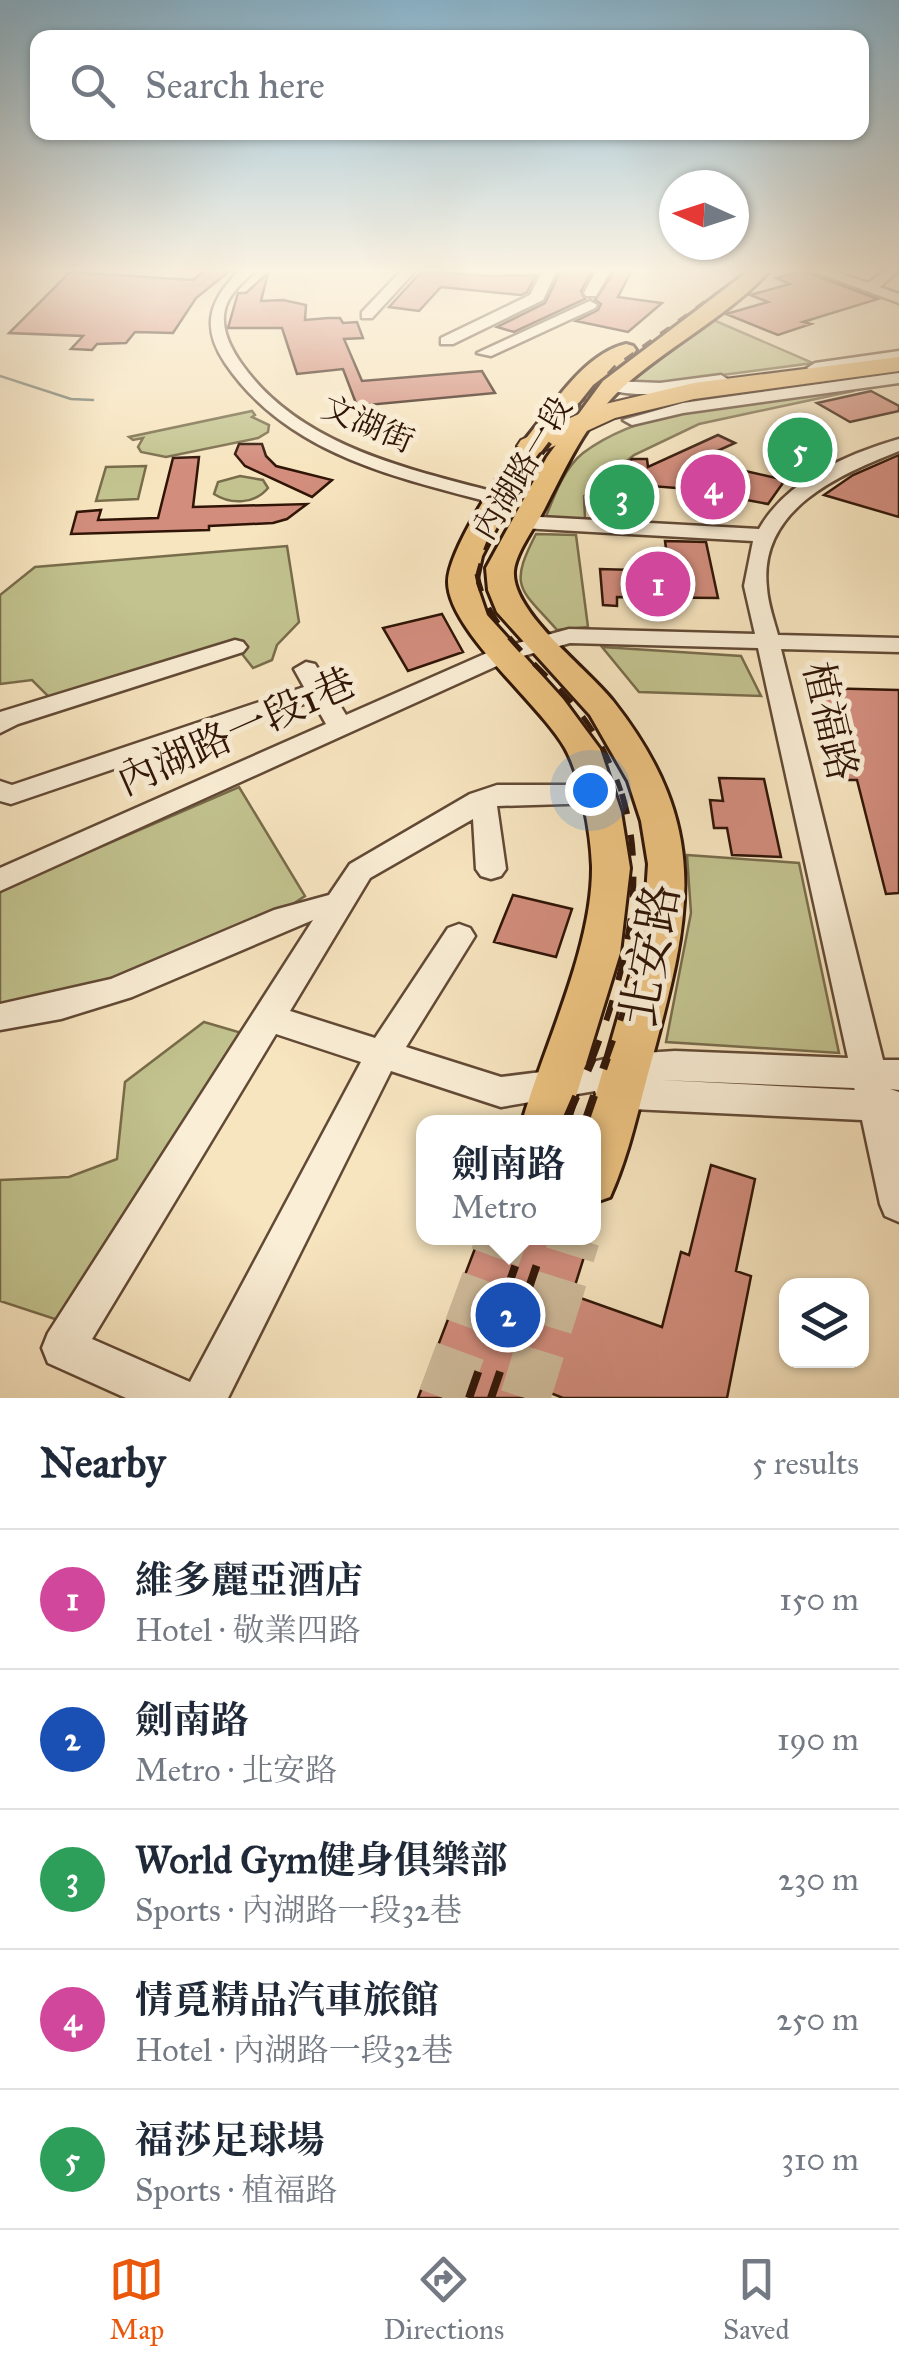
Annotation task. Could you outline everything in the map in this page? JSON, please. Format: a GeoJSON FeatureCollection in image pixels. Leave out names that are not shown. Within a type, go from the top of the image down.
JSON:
{"type":"FeatureCollection","features":[{"type":"Feature","properties":{"kind":"highway"},"geometry":{"type":"LineString","coordinates":[[532,446],[609,409],[682,403],[897,373]]}},
{"type":"Feature","properties":{"kind":"highway"},"geometry":{"type":"LineString","coordinates":[[560,457],[609,409]]}},
{"type":"Feature","properties":{"kind":"main road","name":"內湖路一段"},"geometry":{"type":"LineString","coordinates":[[504,654],[473,616],[462,582],[468,556],[496,498],[585,380],[646,335]]}},
{"type":"Feature","properties":{"kind":"main road","name":"內湖路一段"},"geometry":{"type":"LineString","coordinates":[[543,642],[512,612],[502,590],[500,568],[560,457],[690,335]]}},
{"type":"Feature","properties":{"kind":"main road","name":"北安路"},"geometry":{"type":"LineString","coordinates":[[543,642],[615,722],[639,762],[656,808],[662,841],[666,907],[655,973],[601,1155]]}},
{"type":"Feature","properties":{"kind":"main road","name":"北安路"},"geometry":{"type":"LineString","coordinates":[[504,654],[582,748],[599,794],[611,868],[599,954],[551,1104]]}},
{"type":"Feature","properties":{"kind":"street","name":"文湖街"},"geometry":{"type":"LineString","coordinates":[[218,335],[242,382],[300,428],[375,463],[496,498]]}},
{"type":"Feature","properties":{"kind":"street"},"geometry":{"type":"LineString","coordinates":[[447,341],[459,335]]}},
{"type":"Feature","properties":{"kind":"street"},"geometry":{"type":"LineString","coordinates":[[485,353],[520,335]]}},
{"type":"Feature","properties":{"kind":"street"},"geometry":{"type":"LineString","coordinates":[[609,409],[660,388],[746,378],[897,373]]}},
{"type":"Feature","properties":{"kind":"street"},"geometry":{"type":"LineString","coordinates":[[609,409],[676,389],[746,378]]}},
{"type":"Feature","properties":{"kind":"street","name":"植福路"},"geometry":{"type":"LineString","coordinates":[[899,445],[821,479],[791,502],[766,536],[754,586],[885,1090],[899,1204]]}},
{"type":"Feature","properties":{"kind":"street"},"geometry":{"type":"LineString","coordinates":[[522,522],[766,536]]}},
{"type":"Feature","properties":{"kind":"street","name":"內湖路一段1巷"},"geometry":{"type":"LineString","coordinates":[[0,880],[504,654],[543,642],[569,636],[899,645]]}},
{"type":"Feature","properties":{"kind":"street"},"geometry":{"type":"LineString","coordinates":[[0,724],[235,648]]}},
{"type":"Feature","properties":{"kind":"street"},"geometry":{"type":"LineString","coordinates":[[0,790],[12,795],[312,679],[341,727]]}},
{"type":"Feature","properties":{"kind":"street"},"geometry":{"type":"LineString","coordinates":[[174,1398],[63,1348],[360,870],[498,794],[599,794]]}},
{"type":"Feature","properties":{"kind":"street"},"geometry":{"type":"LineString","coordinates":[[480,801],[487,812],[491,870]]}},
{"type":"Feature","properties":{"kind":"street"},"geometry":{"type":"LineString","coordinates":[[0,1017],[41,1013],[108,992],[237,941],[302,908],[336,905]]}},
{"type":"Feature","properties":{"kind":"street"},"geometry":{"type":"LineString","coordinates":[[205,1398],[383,1054],[459,936]]}},
{"type":"Feature","properties":{"kind":"street"},"geometry":{"type":"LineString","coordinates":[[268,1018],[501,1092],[551,1104],[624,1082],[885,1090]]}},
{"type":"Feature","properties":{"kind":"green space"},"geometry":{"type":"Polygon","coordinates":[[[690,335],[749,335],[813,363],[638,386],[628,382],[690,335]]]}},
{"type":"Feature","properties":{"kind":"green space"},"geometry":{"type":"Polygon","coordinates":[[[851,387],[853,391],[699,424],[634,455],[584,496],[585,518],[545,519],[570,466],[610,436],[642,423],[712,405],[851,387]]]}},
{"type":"Feature","properties":{"kind":"green space"},"geometry":{"type":"Polygon","coordinates":[[[252,411],[252,417],[269,425],[268,432],[258,438],[166,457],[141,452],[138,447],[143,438],[129,437],[252,411]]]}},
{"type":"Feature","properties":{"kind":"green space"},"geometry":{"type":"Polygon","coordinates":[[[146,466],[138,499],[96,501],[106,467],[146,466]]]}},
{"type":"Feature","properties":{"kind":"green space"},"geometry":{"type":"Polygon","coordinates":[[[240,476],[263,480],[268,488],[243,501],[214,494],[218,482],[240,476]]]}},
{"type":"Feature","properties":{"kind":"green space"},"geometry":{"type":"Polygon","coordinates":[[[536,534],[576,535],[588,627],[557,630],[527,595],[522,586],[522,566],[536,534]]]}},
{"type":"Feature","properties":{"kind":"green space"},"geometry":{"type":"Polygon","coordinates":[[[287,546],[299,622],[277,645],[272,660],[253,668],[235,645],[53,701],[32,680],[0,684],[0,595],[35,567],[287,546]]]}},
{"type":"Feature","properties":{"kind":"green space"},"geometry":{"type":"Polygon","coordinates":[[[602,647],[741,656],[761,696],[639,692],[602,647]]]}},
{"type":"Feature","properties":{"kind":"green space"},"geometry":{"type":"Polygon","coordinates":[[[239,787],[305,896],[259,926],[49,1007],[0,1011],[0,890],[239,787]]]}},
{"type":"Feature","properties":{"kind":"green space"},"geometry":{"type":"Polygon","coordinates":[[[687,855],[799,863],[839,1053],[666,1042],[691,913],[687,855]]]}},
{"type":"Feature","properties":{"kind":"green space"},"geometry":{"type":"Polygon","coordinates":[[[204,1022],[245,1034],[64,1322],[0,1301],[0,1180],[69,1177],[117,1159],[125,1082],[204,1022]]]}},
{"type":"Feature","properties":{"kind":"building"},"geometry":{"type":"Polygon","coordinates":[[[64,335],[132,335],[126,343],[97,344],[92,350],[71,349],[83,336],[64,335]]]}},
{"type":"Feature","properties":{"kind":"building"},"geometry":{"type":"Polygon","coordinates":[[[284,335],[362,335],[344,339],[362,381],[482,371],[495,393],[357,406],[343,369],[297,374],[284,335]]]}},
{"type":"Feature","properties":{"kind":"building"},"geometry":{"type":"Polygon","coordinates":[[[871,391],[899,406],[899,411],[850,422],[817,403],[871,391]]]}},
{"type":"Feature","properties":{"kind":"building"},"geometry":{"type":"Polygon","coordinates":[[[718,435],[735,443],[697,460],[785,480],[768,504],[652,486],[651,510],[638,513],[590,506],[595,484],[602,485],[632,459],[647,459],[648,467],[718,435]]]}},
{"type":"Feature","properties":{"kind":"building"},"geometry":{"type":"Polygon","coordinates":[[[239,444],[262,444],[266,456],[276,466],[332,480],[312,497],[245,466],[235,454],[239,444]]]}},
{"type":"Feature","properties":{"kind":"building"},"geometry":{"type":"Polygon","coordinates":[[[899,455],[899,517],[824,495],[853,475],[899,455]]]}},
{"type":"Feature","properties":{"kind":"building"},"geometry":{"type":"Polygon","coordinates":[[[199,457],[193,507],[307,504],[287,519],[273,523],[209,526],[209,530],[71,534],[77,512],[101,510],[98,520],[158,518],[173,458],[199,457]]]}},
{"type":"Feature","properties":{"kind":"building"},"geometry":{"type":"Polygon","coordinates":[[[665,541],[706,542],[718,598],[617,597],[617,606],[603,605],[600,569],[669,571],[665,541]]]}},
{"type":"Feature","properties":{"kind":"building"},"geometry":{"type":"Polygon","coordinates":[[[442,614],[463,652],[408,671],[383,628],[442,614]]]}},
{"type":"Feature","properties":{"kind":"building"},"geometry":{"type":"Polygon","coordinates":[[[818,688],[899,690],[899,893],[886,894],[857,780],[843,780],[834,755],[852,756],[837,709],[823,708],[818,688]]]}},
{"type":"Feature","properties":{"kind":"building"},"geometry":{"type":"Polygon","coordinates":[[[719,778],[764,779],[781,857],[732,855],[727,828],[714,828],[710,800],[723,801],[719,778]]]}},
{"type":"Feature","properties":{"kind":"building"},"geometry":{"type":"Polygon","coordinates":[[[513,895],[572,909],[556,957],[494,942],[513,895]]]}},
{"type":"Feature","properties":{"kind":"building"},"geometry":{"type":"Polygon","coordinates":[[[711,1165],[755,1179],[736,1271],[751,1276],[727,1398],[563,1398],[543,1390],[541,1398],[418,1398],[476,1245],[588,1245],[572,1295],[662,1327],[681,1252],[689,1255],[711,1165]]]}},
{"type":"Feature","properties":{"kind":"waterway"},"geometry":{"type":"LineString","coordinates":[[0,376],[71,399],[93,400]]}},
{"type":"Feature","properties":{"kind":"tunnel"},"geometry":{"type":"LineString","coordinates":[[443,1398],[499,1245]]}},
{"type":"Feature","properties":{"kind":"tunnel"},"geometry":{"type":"LineString","coordinates":[[525,1398],[573,1245]]}},
{"type":"Feature","properties":{"kind":"railway"},"geometry":{"type":"LineString","coordinates":[[578,406],[614,367],[658,335]]}},
{"type":"Feature","properties":{"kind":"railway"},"geometry":{"type":"LineString","coordinates":[[477,576],[506,508],[580,404]]}},
{"type":"Feature","properties":{"kind":"railway"},"geometry":{"type":"LineString","coordinates":[[477,576],[482,594],[502,628],[587,723],[620,790]]}},
{"type":"Feature","properties":{"kind":"railway"},"geometry":{"type":"LineString","coordinates":[[592,1060],[615,994],[630,926],[633,857],[620,790]]}},
{"type":"Feature","properties":{"kind":"railway"},"geometry":{"type":"LineString","coordinates":[[606,1060],[632,987],[643,938]]}},
{"type":"Feature","properties":{"kind":"railway"},"geometry":{"type":"LineString","coordinates":[[568,1115],[593,1058]]}},
{"type":"Feature","properties":{"kind":"railway"},"geometry":{"type":"LineString","coordinates":[[587,1115],[607,1058]]}},
{"type":"Feature","properties":{"kind":"railway"},"geometry":{"type":"LineString","coordinates":[[469,1398],[523,1245]]}},
{"type":"Feature","properties":{"kind":"railway"},"geometry":{"type":"LineString","coordinates":[[491,1398],[544,1245]]}},
{"type":"Feature","properties":{"kind":"place","name":"福莎足球場"},"geometry":{"type":"Point","coordinates":[800,450]}},
{"type":"Feature","properties":{"kind":"place","name":"情覓精品汽車旅館"},"geometry":{"type":"Point","coordinates":[713,487]}},
{"type":"Feature","properties":{"kind":"place","name":"World Gym健身俱樂部"},"geometry":{"type":"Point","coordinates":[622,497]}},
{"type":"Feature","properties":{"kind":"place","name":"維多麗亞酒店"},"geometry":{"type":"Point","coordinates":[658,584]}},
{"type":"Feature","properties":{"kind":"place","name":"劍南路"},"geometry":{"type":"Point","coordinates":[508,1315]}}]}
